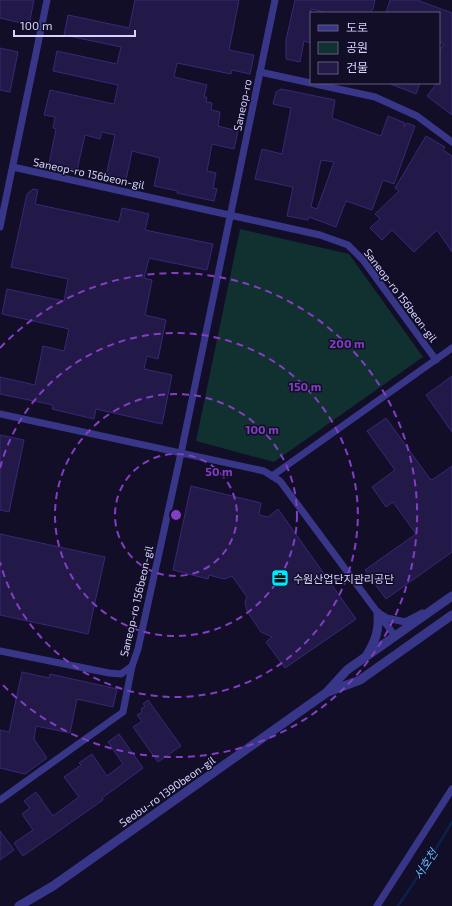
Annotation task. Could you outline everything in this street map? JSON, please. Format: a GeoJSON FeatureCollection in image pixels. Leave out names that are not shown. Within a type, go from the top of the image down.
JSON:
{"type":"FeatureCollection","features":[{"type":"Feature","properties":{"kind":"street"},"geometry":{"type":"LineString","coordinates":[[0,227],[47,0]]}},
{"type":"Feature","properties":{"kind":"street","name":"Saneop-ro"},"geometry":{"type":"LineString","coordinates":[[231,215],[275,0]]}},
{"type":"Feature","properties":{"kind":"street"},"geometry":{"type":"LineString","coordinates":[[260,72],[310,83]]}},
{"type":"Feature","properties":{"kind":"street"},"geometry":{"type":"LineString","coordinates":[[315,84],[375,97],[417,116],[452,142]]}},
{"type":"Feature","properties":{"kind":"street","name":"Saneop-ro 156beon-gil"},"geometry":{"type":"LineString","coordinates":[[13,167],[320,235],[348,244],[363,260],[436,360]]}},
{"type":"Feature","properties":{"kind":"street","name":"Saneop-ro 156beon-gil"},"geometry":{"type":"LineString","coordinates":[[0,651],[115,674],[122,674],[132,666],[138,648],[181,453],[231,215]]}},
{"type":"Feature","properties":{"kind":"street","name":"Saneop-ro 156beon-gil"},"geometry":{"type":"LineString","coordinates":[[272,476],[452,348]]}},
{"type":"Feature","properties":{"kind":"street"},"geometry":{"type":"LineString","coordinates":[[0,414],[264,471],[280,481],[404,649]]}},
{"type":"Feature","properties":{"kind":"street"},"geometry":{"type":"LineString","coordinates":[[378,613],[387,618],[405,622],[449,598]]}},
{"type":"Feature","properties":{"kind":"street","name":"Seobu-ro 1390beon-gil"},"geometry":{"type":"LineString","coordinates":[[19,906],[53,886],[326,693],[348,670],[449,598]]}},
{"type":"Feature","properties":{"kind":"street"},"geometry":{"type":"LineString","coordinates":[[367,656],[379,628],[378,613]]}},
{"type":"Feature","properties":{"kind":"street","name":"Seobu-ro 1390beon-gil"},"geometry":{"type":"LineString","coordinates":[[326,693],[360,680],[452,615]]}},
{"type":"Feature","properties":{"kind":"street"},"geometry":{"type":"LineString","coordinates":[[0,800],[123,712],[132,666]]}},
{"type":"Feature","properties":{"kind":"street"},"geometry":{"type":"LineString","coordinates":[[377,906],[452,789]]}},
{"type":"Feature","properties":{"kind":"green space"},"geometry":{"type":"Polygon","coordinates":[[[240,229],[349,254],[423,357],[274,462],[196,441],[240,229]]]}},
{"type":"Feature","properties":{"kind":"building"},"geometry":{"type":"Polygon","coordinates":[[[0,0],[34,0],[29,25],[0,18],[0,0]]]}},
{"type":"Feature","properties":{"kind":"building"},"geometry":{"type":"Polygon","coordinates":[[[135,0],[239,0],[229,50],[254,55],[250,74],[232,70],[231,74],[177,63],[174,77],[207,85],[204,97],[207,97],[206,102],[212,103],[211,110],[220,112],[218,126],[238,131],[234,149],[212,144],[207,171],[216,173],[213,188],[217,189],[214,201],[177,193],[178,191],[154,186],[160,158],[132,151],[126,180],[106,176],[115,135],[102,132],[100,139],[85,135],[77,170],[49,164],[56,129],[53,128],[55,117],[44,115],[50,90],[114,104],[118,85],[53,71],[57,51],[117,64],[121,47],[64,35],[68,15],[129,28],[135,0]]]}},
{"type":"Feature","properties":{"kind":"building"},"geometry":{"type":"Polygon","coordinates":[[[295,0],[375,0],[371,12],[324,12],[311,9],[310,43],[304,41],[300,62],[286,59],[286,40],[295,0]]]}},
{"type":"Feature","properties":{"kind":"building"},"geometry":{"type":"Polygon","coordinates":[[[390,0],[417,0],[452,13],[452,115],[427,96],[436,84],[440,84],[440,50],[444,44],[440,42],[440,12],[386,12],[390,0]]]}},
{"type":"Feature","properties":{"kind":"building"},"geometry":{"type":"Polygon","coordinates":[[[0,48],[18,52],[10,92],[0,90],[0,48]]]}},
{"type":"Feature","properties":{"kind":"building"},"geometry":{"type":"Polygon","coordinates":[[[391,84],[420,84],[416,94],[391,84]]]}},
{"type":"Feature","properties":{"kind":"building"},"geometry":{"type":"Polygon","coordinates":[[[281,89],[335,100],[332,118],[381,136],[388,116],[405,123],[404,127],[407,123],[415,126],[394,184],[383,180],[372,210],[346,201],[336,227],[309,217],[308,220],[287,216],[293,187],[255,179],[262,149],[282,154],[291,108],[273,104],[276,92],[281,89]],[[321,160],[311,207],[317,209],[334,162],[321,160]]]}},
{"type":"Feature","properties":{"kind":"building"},"geometry":{"type":"Polygon","coordinates":[[[426,136],[445,147],[443,150],[452,156],[452,252],[437,230],[414,252],[392,230],[382,240],[370,228],[380,219],[375,214],[399,191],[395,188],[426,136]]]}},
{"type":"Feature","properties":{"kind":"building"},"geometry":{"type":"Polygon","coordinates":[[[33,189],[38,190],[35,204],[119,222],[122,208],[149,214],[145,230],[213,244],[207,270],[149,258],[144,278],[152,280],[145,315],[166,320],[158,359],[147,356],[144,369],[172,375],[162,424],[96,409],[94,419],[52,409],[53,405],[0,394],[0,377],[35,385],[43,346],[64,351],[69,329],[2,314],[7,289],[64,301],[68,279],[11,267],[27,194],[33,189]]]}},
{"type":"Feature","properties":{"kind":"building"},"geometry":{"type":"Polygon","coordinates":[[[452,376],[452,432],[426,395],[452,376]]]}},
{"type":"Feature","properties":{"kind":"building"},"geometry":{"type":"Polygon","coordinates":[[[386,418],[430,479],[432,480],[452,466],[452,552],[386,599],[365,570],[416,534],[393,502],[386,507],[372,487],[395,470],[367,431],[386,418]]]}},
{"type":"Feature","properties":{"kind":"building"},"geometry":{"type":"Polygon","coordinates":[[[0,435],[24,440],[9,512],[0,510],[0,435]]]}},
{"type":"Feature","properties":{"kind":"building","name":"수원산업단지관리공단"},"geometry":{"type":"Polygon","coordinates":[[[191,486],[261,503],[259,515],[268,517],[278,509],[356,619],[285,668],[266,642],[272,637],[261,632],[247,611],[245,602],[247,597],[232,576],[224,579],[209,575],[208,579],[173,570],[191,486]]]}},
{"type":"Feature","properties":{"kind":"building"},"geometry":{"type":"Polygon","coordinates":[[[0,534],[105,557],[88,634],[0,615],[0,534]]]}},
{"type":"Feature","properties":{"kind":"building"},"geometry":{"type":"Polygon","coordinates":[[[22,672],[49,678],[50,674],[117,689],[113,707],[77,699],[70,733],[36,726],[34,739],[47,758],[25,774],[0,768],[0,730],[9,732],[22,672]]]}},
{"type":"Feature","properties":{"kind":"building"},"geometry":{"type":"Polygon","coordinates":[[[148,700],[181,746],[158,762],[133,727],[142,721],[137,715],[142,712],[141,709],[145,706],[143,704],[148,700]]]}},
{"type":"Feature","properties":{"kind":"building"},"geometry":{"type":"Polygon","coordinates":[[[119,734],[143,768],[102,798],[103,800],[23,856],[14,843],[33,830],[22,814],[30,808],[24,801],[36,792],[53,816],[79,797],[64,777],[81,765],[79,763],[92,754],[107,776],[123,764],[108,742],[119,734]]]}},
{"type":"Feature","properties":{"kind":"building"},"geometry":{"type":"Polygon","coordinates":[[[0,831],[14,850],[0,860],[0,831]]]}},
{"type":"Feature","properties":{"kind":"waterway","name":"서호천"},"geometry":{"type":"LineString","coordinates":[[398,906],[431,857],[452,822]]}},
{"type":"Feature","properties":{"kind":"place","name":"수원산업단지관리공단"},"geometry":{"type":"Point","coordinates":[280,578]}}]}
